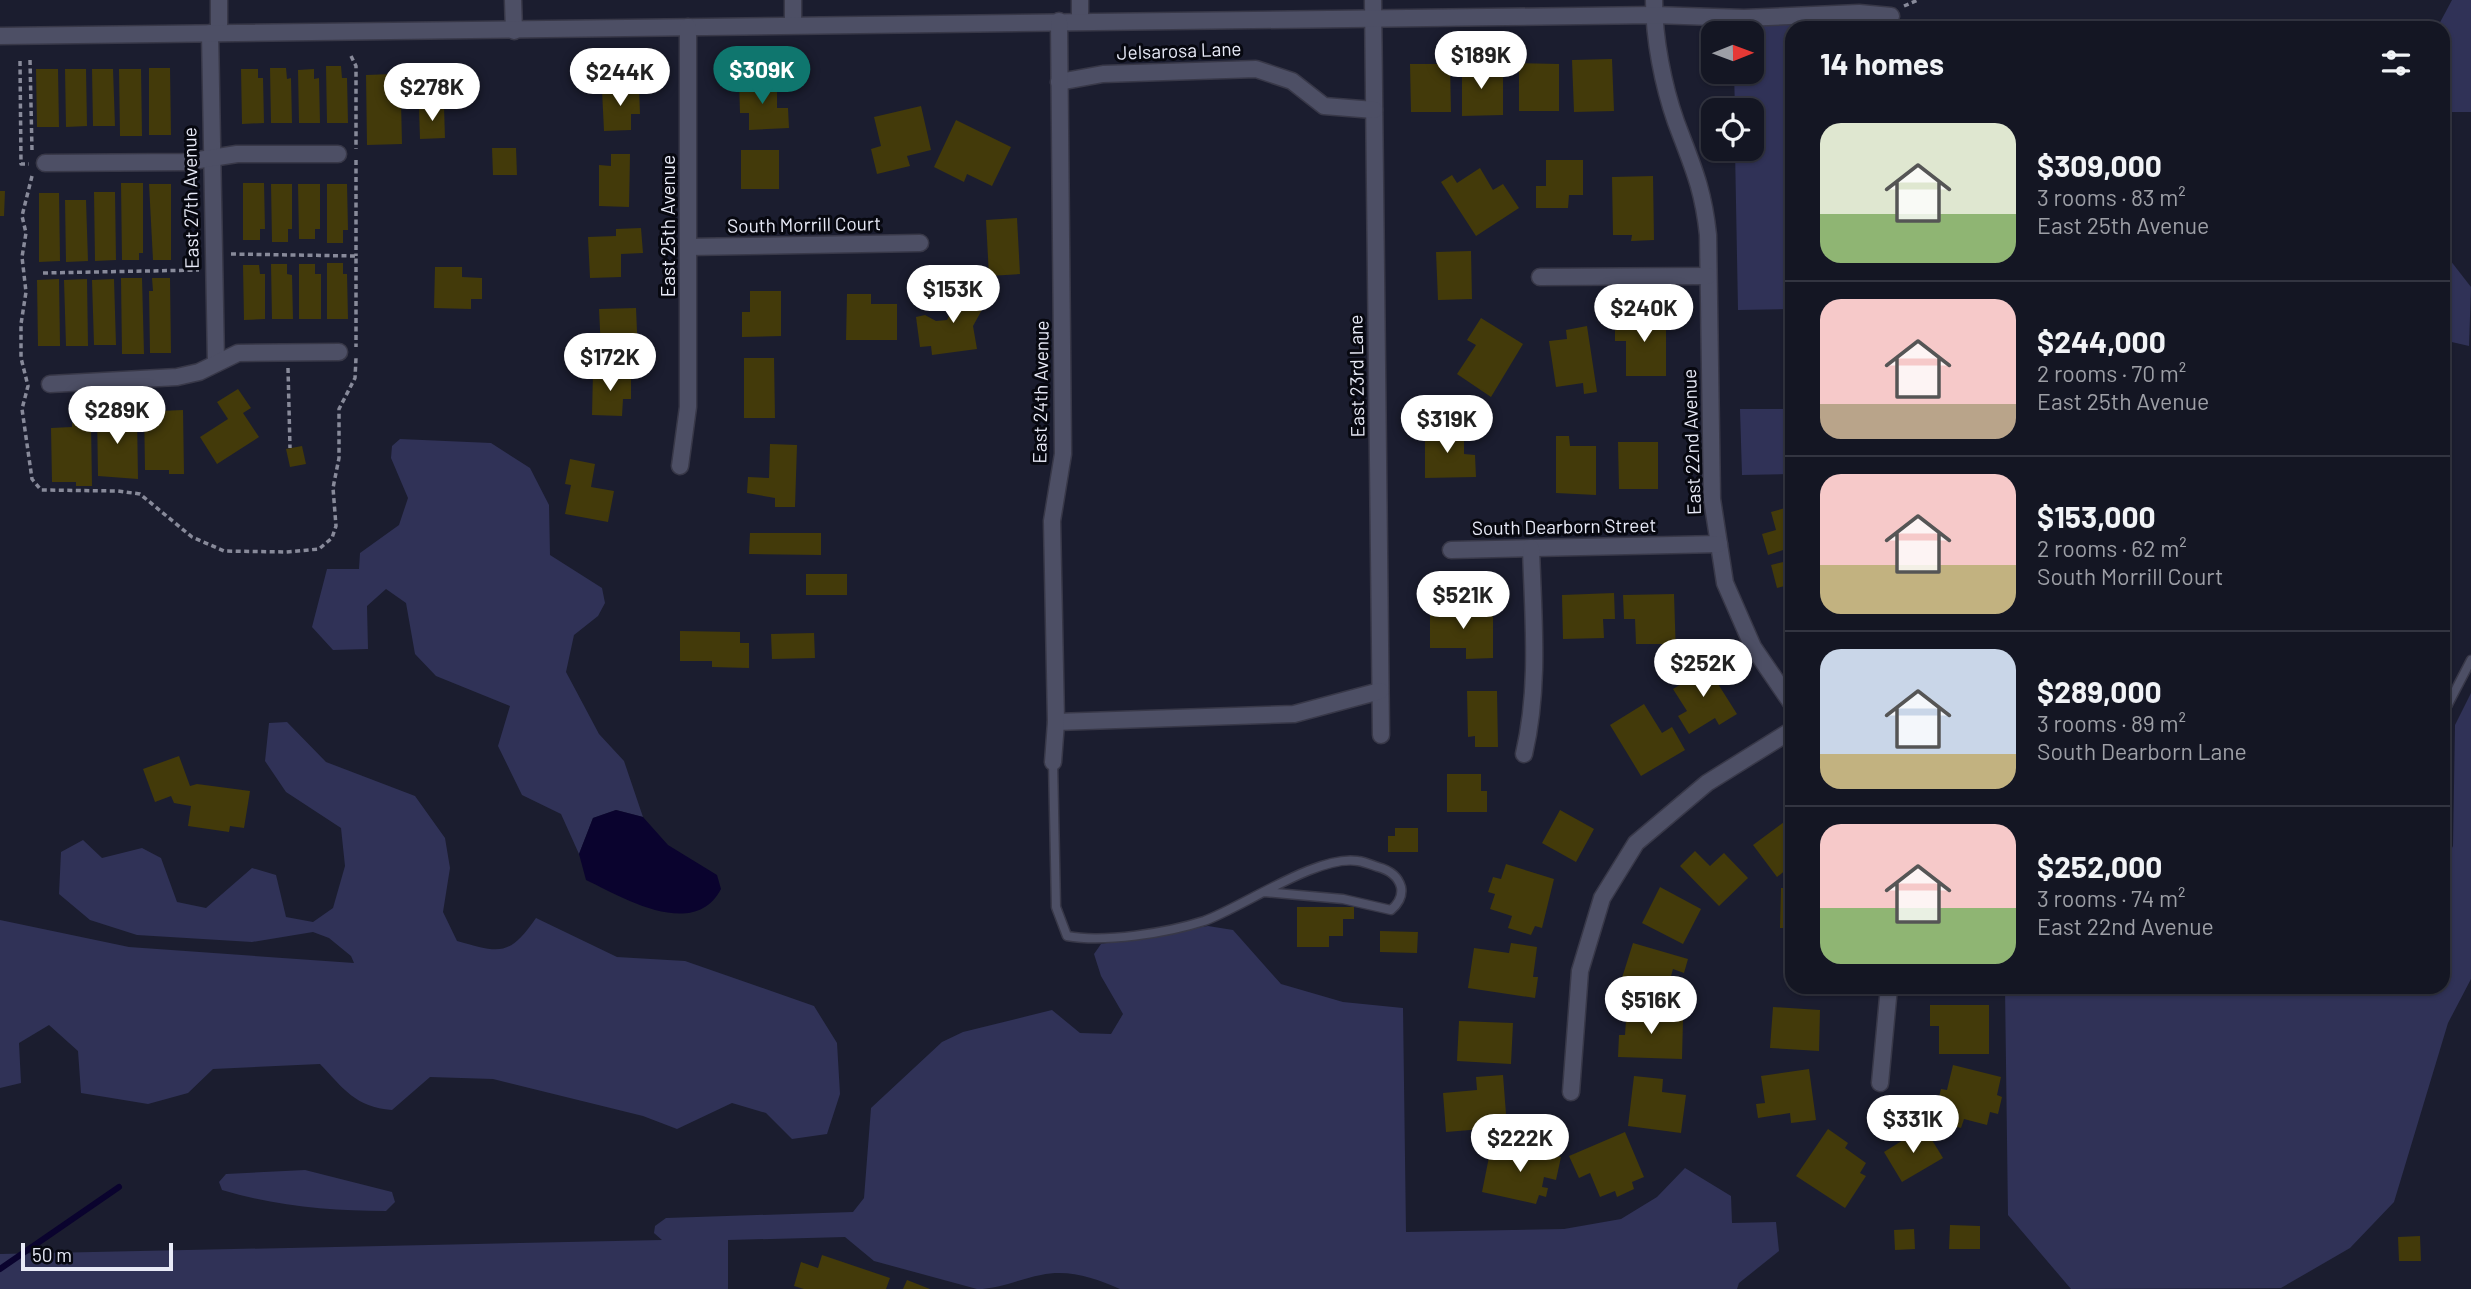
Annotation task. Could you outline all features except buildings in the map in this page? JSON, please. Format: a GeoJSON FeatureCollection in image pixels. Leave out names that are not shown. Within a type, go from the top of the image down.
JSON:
{"type":"FeatureCollection","features":[{"type":"Feature","properties":{"kind":"street","name":"East 27th Avenue"},"geometry":{"type":"LineString","coordinates":[[216,363],[210,158],[214,33],[219,0]]}},
{"type":"Feature","properties":{"kind":"street"},"geometry":{"type":"LineString","coordinates":[[513,0],[514,30]]}},
{"type":"Feature","properties":{"kind":"street"},"geometry":{"type":"LineString","coordinates":[[793,0],[793,25]]}},
{"type":"Feature","properties":{"kind":"street"},"geometry":{"type":"LineString","coordinates":[[1080,0],[1080,20]]}},
{"type":"Feature","properties":{"kind":"street","name":"East 23rd Lane"},"geometry":{"type":"LineString","coordinates":[[1373,0],[1381,735]]}},
{"type":"Feature","properties":{"kind":"street"},"geometry":{"type":"LineString","coordinates":[[0,36],[1373,17],[1654,7],[1744,18],[1859,13],[1891,16]]}},
{"type":"Feature","properties":{"kind":"street","name":"East 22nd Avenue"},"geometry":{"type":"LineString","coordinates":[[1654,7],[1675,120],[1704,195],[1712,499],[1725,583],[1753,647],[1785,694]]}},
{"type":"Feature","properties":{"kind":"street","name":"East 24th Avenue"},"geometry":{"type":"LineString","coordinates":[[1053,762],[1056,722],[1052,522],[1063,454],[1059,21]]}},
{"type":"Feature","properties":{"kind":"street","name":"East 25th Avenue"},"geometry":{"type":"LineString","coordinates":[[680,466],[688,407],[688,27]]}},
{"type":"Feature","properties":{"kind":"street","name":"Jelsarosa Lane"},"geometry":{"type":"LineString","coordinates":[[1059,82],[1103,74],[1256,69],[1292,81],[1324,106],[1374,110]]}},
{"type":"Feature","properties":{"kind":"street"},"geometry":{"type":"LineString","coordinates":[[38,163],[186,162],[237,154],[338,154]]}},
{"type":"Feature","properties":{"kind":"street","name":"South Morrill Court"},"geometry":{"type":"LineString","coordinates":[[688,247],[920,243]]}},
{"type":"Feature","properties":{"kind":"street"},"geometry":{"type":"LineString","coordinates":[[1540,277],[1708,276]]}},
{"type":"Feature","properties":{"kind":"street"},"geometry":{"type":"LineString","coordinates":[[50,384],[177,377],[238,353],[339,352]]}},
{"type":"Feature","properties":{"kind":"street","name":"South Dearborn Street"},"geometry":{"type":"LineString","coordinates":[[1451,550],[1719,544]]}},
{"type":"Feature","properties":{"kind":"street"},"geometry":{"type":"LineString","coordinates":[[1524,754],[1532,720],[1535,684],[1531,548]]}},
{"type":"Feature","properties":{"kind":"street"},"geometry":{"type":"LineString","coordinates":[[1056,722],[1294,713],[1380,691]]}},
{"type":"Feature","properties":{"kind":"street"},"geometry":{"type":"LineString","coordinates":[[1571,1092],[1580,971],[1602,898],[1636,843],[1707,783],[1785,734]]}},
{"type":"Feature","properties":{"kind":"street"},"geometry":{"type":"LineString","coordinates":[[1880,1083],[1888,994]]}},
{"type":"Feature","properties":{"kind":"lane"},"geometry":{"type":"LineString","coordinates":[[2450,700],[2471,660]]}},
{"type":"Feature","properties":{"kind":"lane"},"geometry":{"type":"LineString","coordinates":[[1053,762],[1056,907],[1067,936],[1090,940],[1173,928],[1205,920],[1264,892],[1329,865],[1356,860],[1386,869],[1398,878],[1402,891],[1398,904],[1391,910],[1343,899],[1264,892]]}},
{"type":"Feature","properties":{"kind":"path"},"geometry":{"type":"LineString","coordinates":[[30,60],[38,163],[22,216],[26,233],[22,257],[26,292],[21,324],[21,358],[28,386],[22,409],[24,434],[36,486],[49,492],[118,491],[140,494],[192,537],[224,551],[286,552],[319,549],[332,538],[336,526],[333,488],[339,458],[339,409],[355,378],[356,256],[243,256],[211,251]]}},
{"type":"Feature","properties":{"kind":"path"},"geometry":{"type":"LineString","coordinates":[[20,61],[21,164],[38,163]]}},
{"type":"Feature","properties":{"kind":"path"},"geometry":{"type":"LineString","coordinates":[[43,273],[212,270]]}},
{"type":"Feature","properties":{"kind":"path"},"geometry":{"type":"LineString","coordinates":[[288,352],[290,448]]}},
{"type":"Feature","properties":{"kind":"shaded area"},"geometry":{"type":"Polygon","coordinates":[[[2452,0],[2471,0],[2471,112],[2450,112],[2450,21],[2441,21],[2452,0]]]}},
{"type":"Feature","properties":{"kind":"shaded area"},"geometry":{"type":"Polygon","coordinates":[[[1764,24],[1785,24],[1785,309],[1738,310],[1735,161],[1764,161],[1764,98],[1735,98],[1734,84],[1764,84],[1764,24]]]}},
{"type":"Feature","properties":{"kind":"shaded area"},"geometry":{"type":"Polygon","coordinates":[[[2450,260],[2471,287],[2469,346],[2450,342],[2450,260]]]}},
{"type":"Feature","properties":{"kind":"shaded area"},"geometry":{"type":"Polygon","coordinates":[[[1740,409],[1785,409],[1785,474],[1742,475],[1740,409]]]}},
{"type":"Feature","properties":{"kind":"shaded area"},"geometry":{"type":"Polygon","coordinates":[[[400,439],[491,443],[530,468],[549,505],[550,555],[602,588],[605,603],[598,616],[574,635],[566,672],[599,734],[624,761],[643,817],[616,810],[593,818],[579,854],[561,814],[522,795],[498,746],[510,706],[436,676],[415,654],[406,603],[386,589],[367,606],[368,649],[333,650],[312,627],[327,569],[359,569],[360,553],[399,525],[408,498],[391,458],[392,446],[400,439]]]}},
{"type":"Feature","properties":{"kind":"shaded area"},"geometry":{"type":"Polygon","coordinates":[[[2471,693],[2471,979],[2448,1023],[2394,1202],[2350,1248],[2281,1288],[2071,1289],[2008,1215],[2005,994],[2450,994],[2450,851],[2453,846],[2455,725],[2471,693]]]}},
{"type":"Feature","properties":{"kind":"shaded area"},"geometry":{"type":"Polygon","coordinates":[[[287,722],[326,762],[415,796],[445,838],[450,868],[443,912],[457,941],[484,948],[502,949],[518,940],[536,918],[617,957],[685,961],[814,1006],[837,1043],[840,1094],[827,1134],[792,1139],[766,1113],[732,1103],[677,1129],[643,1116],[493,1079],[430,1077],[392,1110],[359,1101],[320,1064],[213,1069],[188,1093],[148,1104],[81,1093],[78,1051],[49,1025],[19,1043],[21,1083],[0,1088],[0,920],[129,947],[354,963],[351,956],[329,938],[313,932],[252,942],[137,935],[90,920],[59,894],[61,852],[83,840],[102,858],[142,848],[161,858],[177,902],[206,908],[252,868],[276,875],[286,917],[313,922],[333,908],[345,866],[341,828],[286,792],[265,761],[269,723],[287,722]]]}},
{"type":"Feature","properties":{"kind":"shaded area"},"geometry":{"type":"Polygon","coordinates":[[[616,810],[643,817],[668,845],[717,875],[721,889],[709,904],[694,912],[657,910],[618,896],[586,880],[579,854],[593,818],[616,810]]]}},
{"type":"Feature","properties":{"kind":"shaded area"},"geometry":{"type":"Polygon","coordinates":[[[1208,926],[1233,930],[1281,984],[1343,1002],[1403,1008],[1406,1232],[1564,1229],[1621,1219],[1657,1197],[1685,1168],[1731,1196],[1732,1223],[1776,1222],[1779,1251],[1739,1283],[1737,1289],[1120,1289],[1091,1278],[1051,1273],[977,1289],[874,1261],[845,1237],[728,1240],[728,1289],[0,1289],[0,1254],[662,1240],[654,1233],[655,1226],[666,1218],[853,1212],[864,1198],[871,1108],[942,1042],[963,1032],[1052,1010],[1080,1033],[1111,1034],[1123,1014],[1101,976],[1094,954],[1101,944],[1208,926]]]}},
{"type":"Feature","properties":{"kind":"shaded area"},"geometry":{"type":"Polygon","coordinates":[[[305,1170],[392,1192],[395,1202],[386,1211],[303,1206],[222,1190],[219,1182],[226,1174],[305,1170]]]}},
{"type":"Feature","properties":{"kind":"waterway"},"geometry":{"type":"LineString","coordinates":[[0,1269],[119,1187]]}}]}
